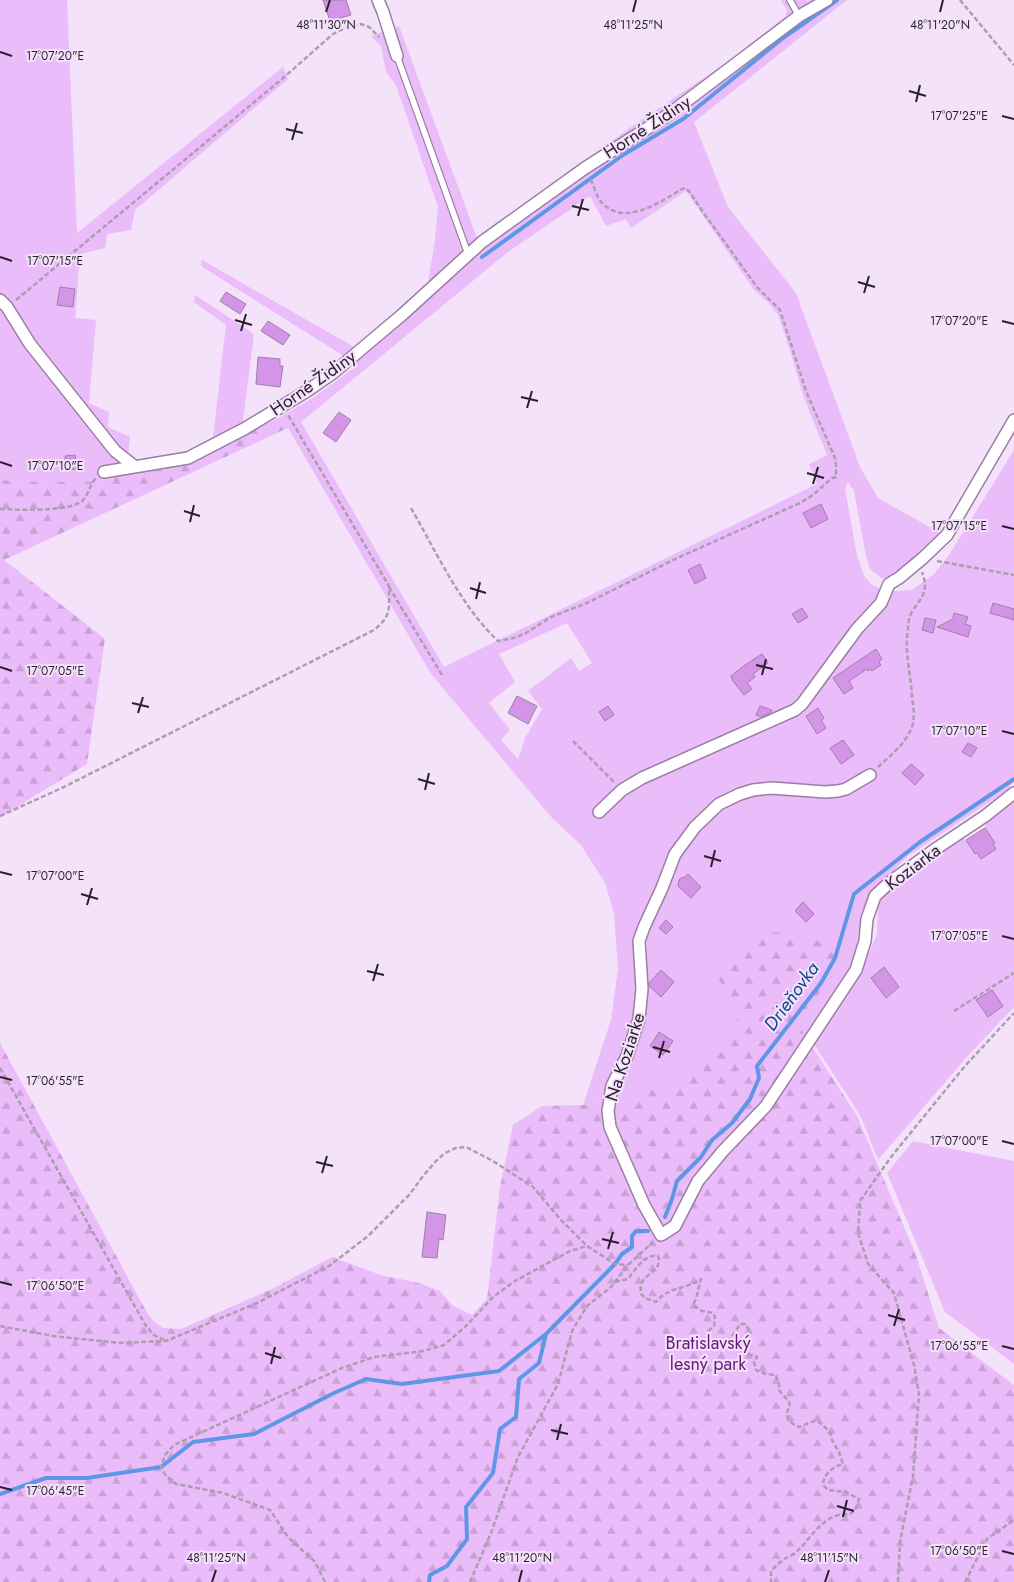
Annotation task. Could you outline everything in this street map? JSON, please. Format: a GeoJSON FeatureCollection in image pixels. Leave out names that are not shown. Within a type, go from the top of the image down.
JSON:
{"type":"FeatureCollection","features":[{"type":"Feature","properties":{"kind":"street"},"geometry":{"type":"LineString","coordinates":[[378,0],[397,56]]}},
{"type":"Feature","properties":{"kind":"street","name":"Horné Židiny"},"geometry":{"type":"LineString","coordinates":[[104,472],[188,458],[284,406],[333,373],[500,229],[585,168],[668,115],[799,16],[827,0]]}},
{"type":"Feature","properties":{"kind":"street"},"geometry":{"type":"LineString","coordinates":[[4,304],[30,344],[115,451],[134,466]]}},
{"type":"Feature","properties":{"kind":"street"},"geometry":{"type":"LineString","coordinates":[[599,812],[622,790],[642,778],[795,710],[802,704],[857,629],[881,603],[889,584],[921,561],[947,535],[1014,420]]}},
{"type":"Feature","properties":{"kind":"street","name":"Na Koziarke"},"geometry":{"type":"LineString","coordinates":[[661,1235],[644,1205],[610,1127],[608,1111],[612,1086],[627,1056],[639,1020],[642,989],[639,941],[675,854],[695,827],[719,804],[740,794],[753,790],[772,788],[825,792],[838,791],[846,789],[870,775]]}},
{"type":"Feature","properties":{"kind":"street","name":"Koziarka"},"geometry":{"type":"LineString","coordinates":[[661,1235],[675,1226],[698,1181],[723,1151],[766,1106],[856,970],[862,955],[867,919],[872,904],[880,892],[889,883],[985,816],[1014,793]]}},
{"type":"Feature","properties":{"kind":"lane"},"geometry":{"type":"LineString","coordinates":[[790,0],[799,16]]}},
{"type":"Feature","properties":{"kind":"lane"},"geometry":{"type":"LineString","coordinates":[[397,56],[468,255]]}},
{"type":"Feature","properties":{"kind":"path"},"geometry":{"type":"LineString","coordinates":[[960,0],[1014,65]]}},
{"type":"Feature","properties":{"kind":"path"},"geometry":{"type":"LineString","coordinates":[[4,304],[282,79],[333,34],[354,24],[361,24],[369,28],[380,38]]}},
{"type":"Feature","properties":{"kind":"path"},"geometry":{"type":"LineString","coordinates":[[411,508],[455,586],[472,612],[498,641],[514,638],[526,633],[551,617],[586,603],[672,560],[800,503],[813,495],[832,478],[836,477],[835,458],[806,391],[780,310],[757,287],[689,191],[685,188],[682,189],[661,202],[640,210],[619,212],[612,210],[601,201],[585,168]]}},
{"type":"Feature","properties":{"kind":"path"},"geometry":{"type":"LineString","coordinates":[[284,406],[442,675]]}},
{"type":"Feature","properties":{"kind":"path"},"geometry":{"type":"LineString","coordinates":[[0,509],[27,510],[71,506],[80,502],[86,496],[91,484],[104,472]]}},
{"type":"Feature","properties":{"kind":"path"},"geometry":{"type":"LineString","coordinates":[[870,775],[900,747],[913,724],[915,706],[912,698],[907,651],[908,628],[911,614],[923,598],[926,588],[921,561],[1014,575]]}},
{"type":"Feature","properties":{"kind":"path"},"geometry":{"type":"LineString","coordinates":[[0,816],[64,787],[374,630],[385,621],[389,610],[389,586]]}},
{"type":"Feature","properties":{"kind":"path"},"geometry":{"type":"LineString","coordinates":[[573,741],[622,790]]}},
{"type":"Feature","properties":{"kind":"path"},"geometry":{"type":"LineString","coordinates":[[954,1012],[1014,973]]}},
{"type":"Feature","properties":{"kind":"path"},"geometry":{"type":"LineString","coordinates":[[898,1582],[900,1542],[913,1476],[919,1394],[914,1365],[894,1293],[868,1264],[858,1233],[860,1202],[891,1157],[965,1066],[1014,1013]]}},
{"type":"Feature","properties":{"kind":"path"},"geometry":{"type":"LineString","coordinates":[[0,1068],[146,1326],[154,1335],[166,1341]]}},
{"type":"Feature","properties":{"kind":"path"},"geometry":{"type":"LineString","coordinates":[[0,1326],[53,1336],[120,1343],[166,1341],[257,1303],[329,1266],[368,1236],[410,1194],[423,1176],[445,1153],[456,1148],[466,1147],[493,1161],[533,1187],[561,1220],[587,1246],[615,1264],[628,1265]]}},
{"type":"Feature","properties":{"kind":"path"},"geometry":{"type":"LineString","coordinates":[[470,1582],[491,1533],[518,1457],[558,1384],[572,1330],[587,1306],[611,1287],[628,1265],[661,1235]]}},
{"type":"Feature","properties":{"kind":"path"},"geometry":{"type":"LineString","coordinates":[[325,1582],[315,1562],[288,1537],[270,1510],[223,1493],[176,1484],[166,1476],[161,1467],[165,1455],[174,1445],[342,1368],[374,1357],[422,1351],[444,1345],[466,1326],[493,1297],[515,1281],[570,1251],[587,1246]]}},
{"type":"Feature","properties":{"kind":"path"},"geometry":{"type":"LineString","coordinates":[[615,1282],[628,1279],[641,1262],[653,1255],[658,1256],[660,1260],[656,1270],[644,1279],[640,1285],[641,1294],[645,1298],[656,1302],[667,1292],[693,1284],[700,1279],[698,1293],[693,1305],[702,1311],[713,1313],[715,1317],[714,1327],[709,1330],[706,1340],[718,1346],[723,1345],[734,1334],[740,1324],[746,1324],[750,1333],[746,1352],[757,1356],[754,1362],[756,1370],[776,1375],[779,1390],[789,1402],[790,1407],[786,1415],[788,1419],[794,1425],[800,1427],[814,1421],[819,1422],[831,1435],[843,1464],[836,1466],[828,1472],[824,1478],[823,1485],[828,1490],[846,1492],[859,1499],[856,1509],[849,1515],[834,1516],[825,1523],[809,1537],[796,1554],[785,1558],[771,1571],[771,1582]]}},
{"type":"Feature","properties":{"kind":"path"},"geometry":{"type":"LineString","coordinates":[[965,1582],[987,1539],[1014,1520]]}},
{"type":"Feature","properties":{"kind":"green space"},"geometry":{"type":"Polygon","coordinates":[[[0,0],[67,0],[77,233],[283,67],[288,79],[135,210],[131,230],[107,234],[105,248],[80,254],[75,318],[96,320],[89,403],[109,412],[108,427],[130,437],[128,454],[135,460],[187,451],[213,437],[226,325],[194,302],[195,295],[254,334],[241,436],[189,464],[88,482],[0,480],[0,0]]]}},
{"type":"Feature","properties":{"kind":"green space"},"geometry":{"type":"Polygon","coordinates":[[[781,0],[847,0],[694,122],[728,207],[796,293],[860,467],[878,498],[942,534],[922,554],[889,580],[881,578],[870,569],[854,491],[848,482],[845,489],[857,555],[864,576],[872,585],[896,591],[912,590],[934,574],[949,555],[1014,450],[1014,782],[1003,793],[908,856],[870,895],[862,911],[854,963],[756,1105],[614,1105],[646,1017],[645,967],[647,942],[644,928],[641,1005],[608,1102],[583,1105],[611,1020],[618,969],[614,913],[605,883],[581,845],[552,818],[431,674],[280,417],[313,398],[358,365],[201,266],[202,260],[354,347],[428,283],[438,207],[396,85],[386,72],[381,46],[371,36],[399,26],[477,238],[631,127],[729,61],[786,16],[787,10],[781,0]],[[686,191],[631,228],[626,219],[606,226],[590,196],[508,252],[301,422],[444,667],[817,484],[809,464],[827,455],[804,398],[778,315],[769,303],[754,290],[686,191]],[[567,623],[499,654],[515,682],[489,703],[510,730],[501,740],[518,759],[525,738],[542,709],[528,691],[571,658],[579,671],[592,663],[567,623]]]}},
{"type":"Feature","properties":{"kind":"green space"},"geometry":{"type":"Polygon","coordinates":[[[280,417],[288,428],[4,560],[105,639],[87,764],[0,817],[0,480],[88,482],[189,464],[280,417]]]}},
{"type":"Feature","properties":{"kind":"green space"},"geometry":{"type":"Polygon","coordinates":[[[1014,800],[1014,1007],[966,1058],[878,1160],[860,1115],[813,1043],[863,966],[877,934],[878,899],[961,838],[966,840],[975,854],[977,853],[981,859],[996,849],[985,828],[986,821],[1014,800]]]}},
{"type":"Feature","properties":{"kind":"green space","name":"Bratislavský lesný park"},"geometry":{"type":"Polygon","coordinates":[[[770,932],[805,934],[847,956],[797,1023],[857,1116],[916,1255],[939,1328],[1014,1385],[1014,1582],[0,1582],[0,1043],[145,1309],[153,1321],[163,1328],[181,1329],[272,1289],[332,1257],[381,1275],[419,1283],[440,1291],[452,1305],[472,1315],[487,1299],[500,1187],[513,1125],[542,1106],[608,1102],[682,1082],[742,1015],[717,977],[770,932]]]}},
{"type":"Feature","properties":{"kind":"green space"},"geometry":{"type":"Polygon","coordinates":[[[913,1141],[1014,1161],[1014,1364],[945,1312],[887,1173],[913,1141]]]}},
{"type":"Feature","properties":{"kind":"building"},"geometry":{"type":"Polygon","coordinates":[[[323,0],[346,0],[351,15],[330,21],[323,0]]]}},
{"type":"Feature","properties":{"kind":"building"},"geometry":{"type":"Polygon","coordinates":[[[60,287],[75,289],[73,307],[57,305],[60,287]]]}},
{"type":"Feature","properties":{"kind":"building"},"geometry":{"type":"Polygon","coordinates":[[[226,292],[246,304],[240,314],[220,301],[226,292]]]}},
{"type":"Feature","properties":{"kind":"building"},"geometry":{"type":"Polygon","coordinates":[[[268,321],[290,335],[283,345],[261,331],[268,321]]]}},
{"type":"Feature","properties":{"kind":"building"},"geometry":{"type":"Polygon","coordinates":[[[258,357],[280,359],[280,366],[283,366],[280,387],[256,384],[258,357]]]}},
{"type":"Feature","properties":{"kind":"building"},"geometry":{"type":"Polygon","coordinates":[[[339,412],[351,420],[336,442],[323,433],[339,412]]]}},
{"type":"Feature","properties":{"kind":"building"},"geometry":{"type":"Polygon","coordinates":[[[75,455],[77,469],[66,470],[65,456],[75,455]]]}},
{"type":"Feature","properties":{"kind":"building"},"geometry":{"type":"Polygon","coordinates":[[[821,504],[828,519],[811,528],[803,513],[821,504]]]}},
{"type":"Feature","properties":{"kind":"building"},"geometry":{"type":"Polygon","coordinates":[[[700,564],[706,578],[695,584],[688,570],[700,564]]]}},
{"type":"Feature","properties":{"kind":"building"},"geometry":{"type":"Polygon","coordinates":[[[993,603],[1014,609],[1014,620],[990,613],[993,603]]]}},
{"type":"Feature","properties":{"kind":"building"},"geometry":{"type":"Polygon","coordinates":[[[802,608],[808,617],[798,623],[792,614],[802,608]]]}},
{"type":"Feature","properties":{"kind":"building"},"geometry":{"type":"Polygon","coordinates":[[[954,613],[968,617],[965,624],[971,626],[968,637],[937,627],[953,619],[954,613]]]}},
{"type":"Feature","properties":{"kind":"building"},"geometry":{"type":"Polygon","coordinates":[[[925,618],[936,620],[933,633],[922,630],[925,618]]]}},
{"type":"Feature","properties":{"kind":"building"},"geometry":{"type":"Polygon","coordinates":[[[876,649],[882,659],[879,662],[881,665],[872,671],[867,669],[849,681],[853,688],[844,694],[833,678],[876,649]]]}},
{"type":"Feature","properties":{"kind":"building"},"geometry":{"type":"Polygon","coordinates":[[[762,654],[768,663],[753,674],[755,677],[747,683],[752,689],[744,695],[731,676],[762,654]]]}},
{"type":"Feature","properties":{"kind":"building"},"geometry":{"type":"Polygon","coordinates":[[[517,696],[537,706],[528,724],[508,713],[517,696]]]}},
{"type":"Feature","properties":{"kind":"building"},"geometry":{"type":"Polygon","coordinates":[[[608,706],[614,715],[605,721],[599,712],[608,706]]]}},
{"type":"Feature","properties":{"kind":"building"},"geometry":{"type":"Polygon","coordinates":[[[760,706],[772,710],[761,717],[756,715],[760,706]]]}},
{"type":"Feature","properties":{"kind":"building"},"geometry":{"type":"Polygon","coordinates":[[[818,708],[824,718],[821,720],[826,728],[817,734],[806,716],[818,708]]]}},
{"type":"Feature","properties":{"kind":"building"},"geometry":{"type":"Polygon","coordinates":[[[843,740],[854,755],[841,764],[830,748],[843,740]]]}},
{"type":"Feature","properties":{"kind":"building"},"geometry":{"type":"Polygon","coordinates":[[[968,743],[977,748],[971,757],[962,752],[968,743]]]}},
{"type":"Feature","properties":{"kind":"building"},"geometry":{"type":"Polygon","coordinates":[[[911,764],[924,775],[915,785],[902,773],[911,764]]]}},
{"type":"Feature","properties":{"kind":"building"},"geometry":{"type":"Polygon","coordinates":[[[985,828],[995,843],[993,844],[996,849],[981,859],[977,853],[975,854],[966,840],[985,828]]]}},
{"type":"Feature","properties":{"kind":"building"},"geometry":{"type":"Polygon","coordinates":[[[688,874],[701,887],[691,898],[678,886],[679,880],[688,874]]]}},
{"type":"Feature","properties":{"kind":"building"},"geometry":{"type":"Polygon","coordinates":[[[803,902],[814,914],[806,922],[795,911],[803,902]]]}},
{"type":"Feature","properties":{"kind":"building"},"geometry":{"type":"Polygon","coordinates":[[[666,920],[673,927],[666,934],[659,928],[666,920]]]}},
{"type":"Feature","properties":{"kind":"building"},"geometry":{"type":"Polygon","coordinates":[[[884,967],[899,987],[886,998],[871,978],[884,967]]]}},
{"type":"Feature","properties":{"kind":"building"},"geometry":{"type":"Polygon","coordinates":[[[661,970],[674,982],[661,997],[649,986],[649,983],[661,970]]]}},
{"type":"Feature","properties":{"kind":"building"},"geometry":{"type":"Polygon","coordinates":[[[992,990],[1003,1006],[988,1017],[976,1000],[992,990]]]}},
{"type":"Feature","properties":{"kind":"building"},"geometry":{"type":"Polygon","coordinates":[[[659,1032],[673,1041],[663,1055],[650,1046],[659,1032]]]}},
{"type":"Feature","properties":{"kind":"building"},"geometry":{"type":"Polygon","coordinates":[[[427,1212],[446,1215],[443,1240],[439,1239],[437,1258],[422,1257],[427,1212]]]}},
{"type":"Feature","properties":{"kind":"waterway"},"geometry":{"type":"LineString","coordinates":[[482,257],[623,155],[683,119],[783,38],[837,0]]}},
{"type":"Feature","properties":{"kind":"waterway","name":"Drieňovka"},"geometry":{"type":"LineString","coordinates":[[665,1217],[677,1181],[701,1157],[712,1140],[732,1123],[750,1099],[759,1078],[757,1066],[821,983],[835,958],[854,894],[920,842],[1014,779]]}},
{"type":"Feature","properties":{"kind":"waterway","name":"Drieňovka"},"geometry":{"type":"LineString","coordinates":[[429,1582],[430,1575],[447,1566],[467,1539],[466,1507],[493,1473],[500,1429],[516,1417],[519,1379],[539,1363],[546,1334],[615,1264],[622,1254],[632,1247],[632,1236],[636,1231],[648,1231]]}},
{"type":"Feature","properties":{"kind":"waterway"},"geometry":{"type":"LineString","coordinates":[[0,1494],[46,1478],[87,1478],[161,1467],[193,1442],[254,1434],[334,1393],[366,1379],[402,1384],[499,1371],[546,1334]]}}]}
